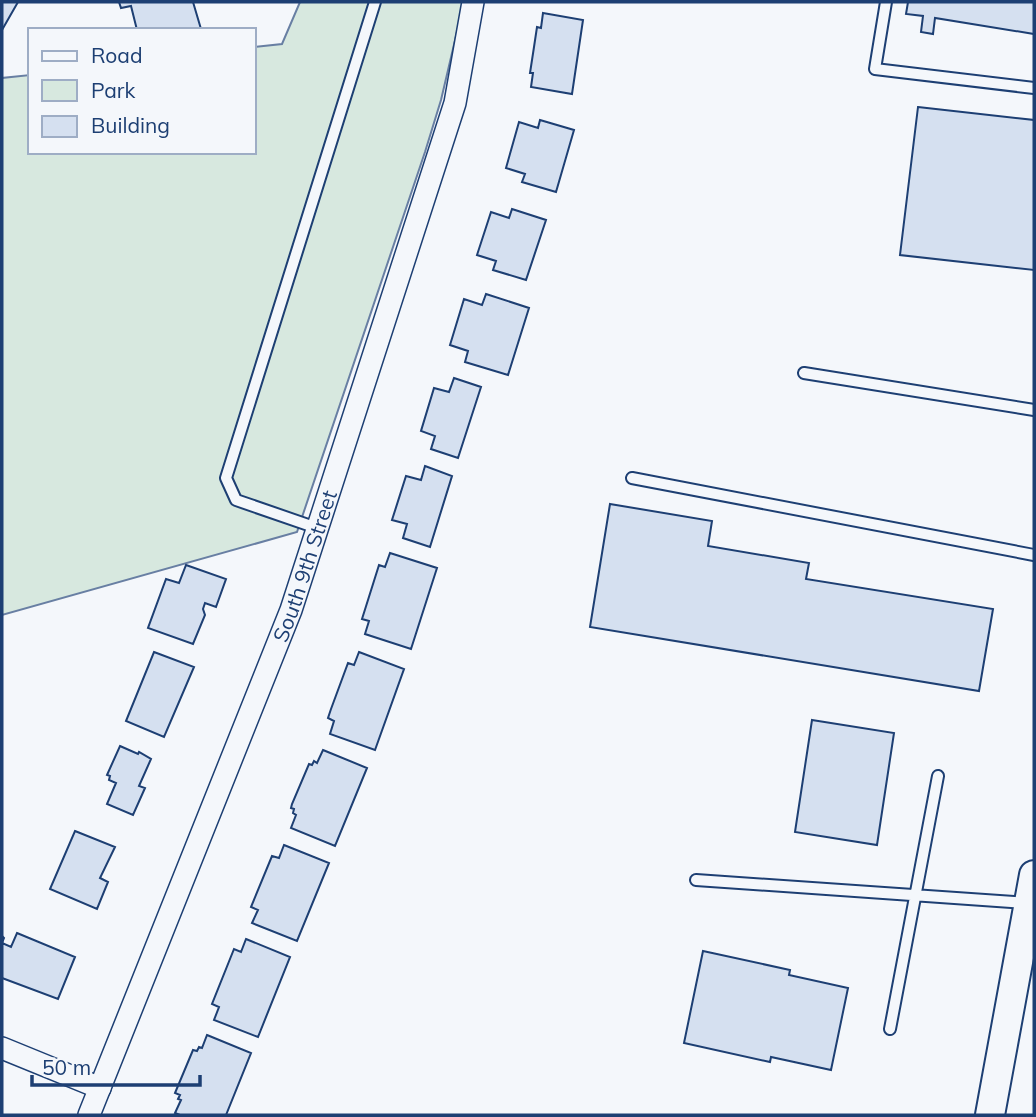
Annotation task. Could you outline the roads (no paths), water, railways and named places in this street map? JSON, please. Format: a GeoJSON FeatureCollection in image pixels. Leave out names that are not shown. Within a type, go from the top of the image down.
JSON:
{"type":"FeatureCollection","features":[{"type":"Feature","properties":{"kind":"main road"},"geometry":{"type":"LineString","coordinates":[[990,1115],[1032,889]]}},
{"type":"Feature","properties":{"kind":"street","name":"South 9th Street"},"geometry":{"type":"LineString","coordinates":[[89,1115],[291,610],[454,103],[473,2]]}},
{"type":"Feature","properties":{"kind":"street"},"geometry":{"type":"LineString","coordinates":[[2,1048],[100,1088]]}},
{"type":"Feature","properties":{"kind":"lane"},"geometry":{"type":"LineString","coordinates":[[317,528],[236,500],[226,478],[374,2]]}},
{"type":"Feature","properties":{"kind":"lane"},"geometry":{"type":"LineString","coordinates":[[886,2],[875,69],[1034,89]]}},
{"type":"Feature","properties":{"kind":"lane"},"geometry":{"type":"LineString","coordinates":[[804,373],[1034,410]]}},
{"type":"Feature","properties":{"kind":"lane"},"geometry":{"type":"LineString","coordinates":[[632,478],[1034,555]]}},
{"type":"Feature","properties":{"kind":"lane"},"geometry":{"type":"LineString","coordinates":[[890,1029],[938,776]]}},
{"type":"Feature","properties":{"kind":"lane"},"geometry":{"type":"LineString","coordinates":[[696,880],[914,895],[1032,889]]}}]}
